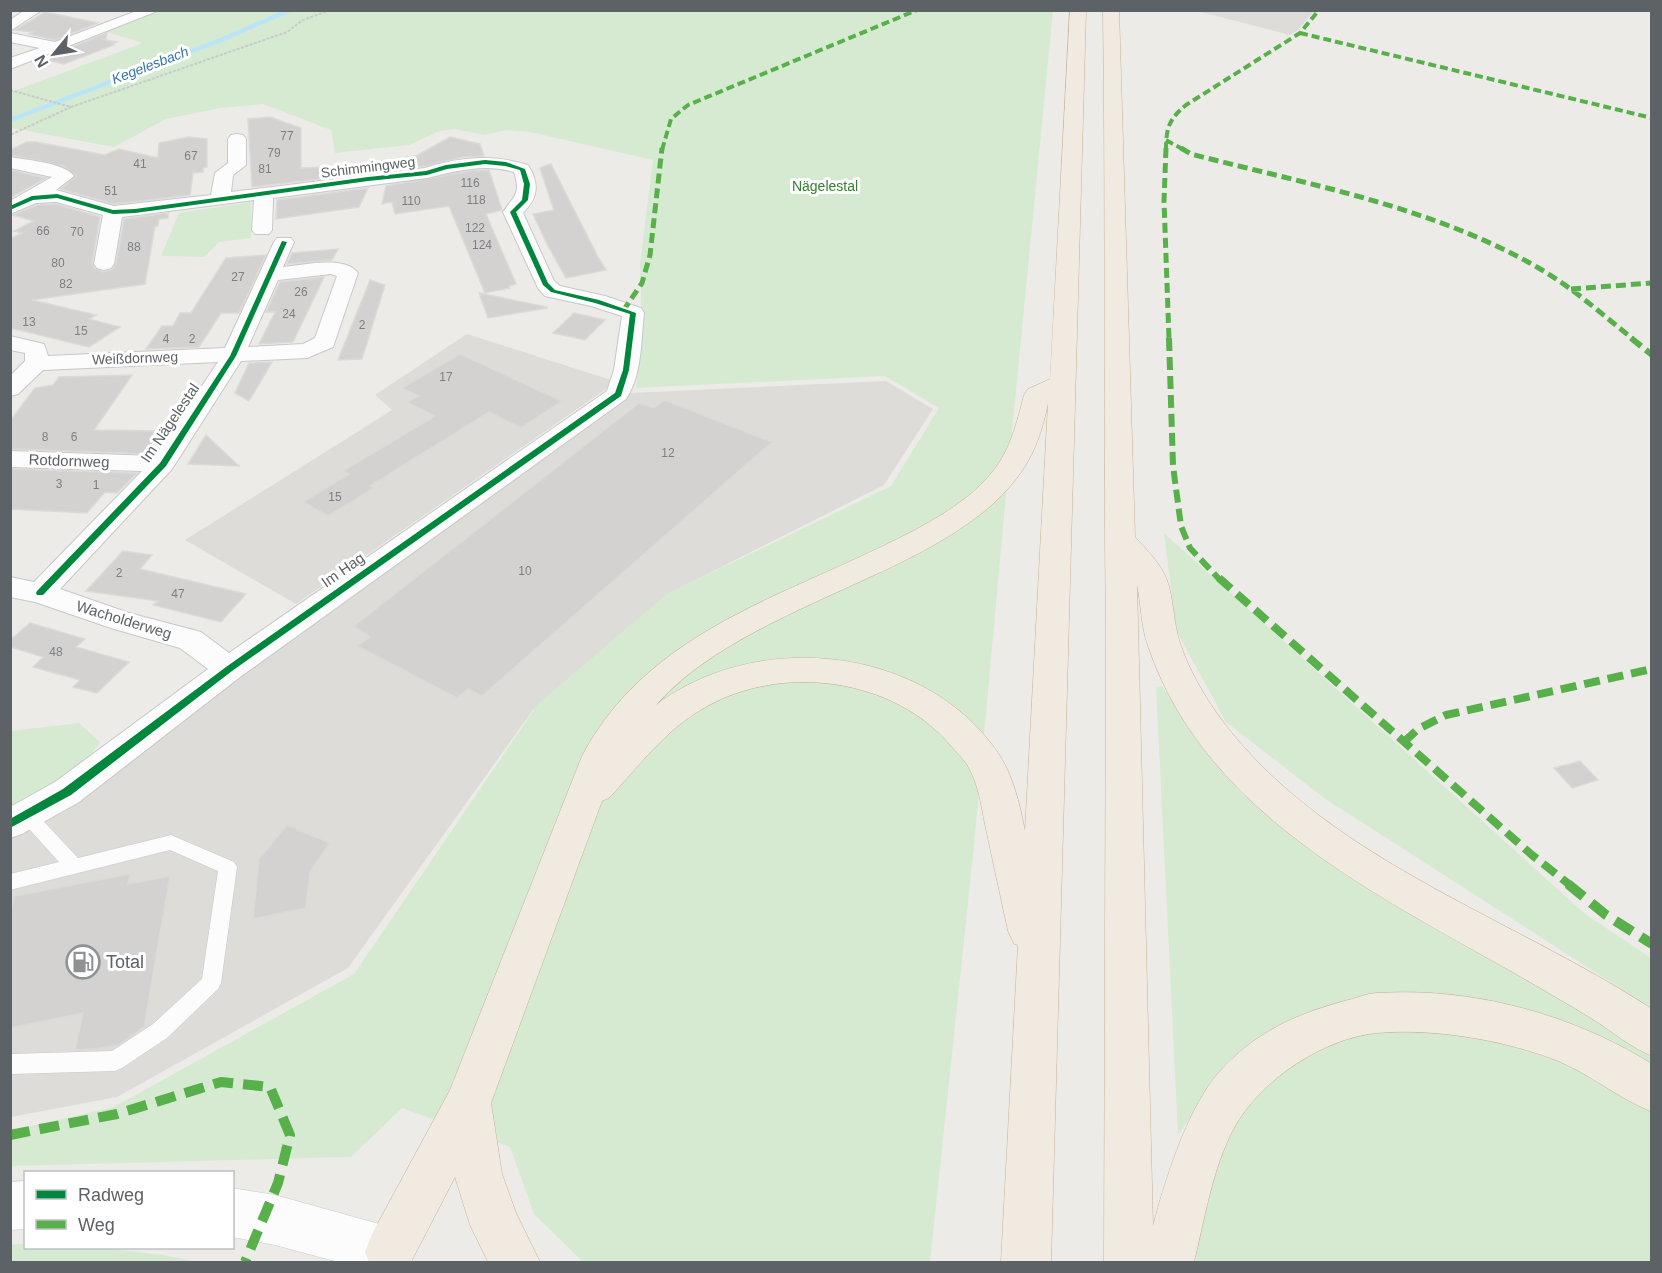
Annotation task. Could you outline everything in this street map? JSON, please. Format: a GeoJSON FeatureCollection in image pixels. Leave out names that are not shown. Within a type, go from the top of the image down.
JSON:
{"type":"FeatureCollection","features":[{"type":"Feature","properties":{"kind":"highway"},"geometry":{"type":"LineString","coordinates":[[1026,1263],[1078,10]]}},
{"type":"Feature","properties":{"kind":"highway"},"geometry":{"type":"LineString","coordinates":[[1111,10],[1117,280],[1118,536],[1122,630],[1129,1263]]}},
{"type":"Feature","properties":{"kind":"highway"},"geometry":{"type":"LineString","coordinates":[[390,1252],[468,1103],[600,756],[618,726],[639,701],[689,657],[753,618],[884,558],[943,528],[991,491],[1009,470],[1020,450],[1037,395],[1062,383]]}},
{"type":"Feature","properties":{"kind":"highway"},"geometry":{"type":"LineString","coordinates":[[1118,536],[1151,577],[1155,615],[1162,640],[1181,685],[1198,713],[1229,754],[1279,805],[1342,852],[1560,977],[1652,1035]]}},
{"type":"Feature","properties":{"kind":"highway"},"geometry":{"type":"LineString","coordinates":[[585,800],[659,722],[692,699],[727,682],[770,672],[807,670],[844,673],[905,690],[926,702],[957,726],[982,757],[993,779],[1037,968]]}},
{"type":"Feature","properties":{"kind":"highway"},"geometry":{"type":"LineString","coordinates":[[1169,1263],[1189,1182],[1217,1113],[1237,1085],[1264,1060],[1310,1031],[1376,1013],[1443,1013],[1528,1030],[1566,1043],[1607,1061],[1652,1090]]}},
{"type":"Feature","properties":{"kind":"highway"},"geometry":{"type":"LineString","coordinates":[[468,1103],[478,1174],[495,1225],[515,1263]]}},
{"type":"Feature","properties":{"kind":"main road"},"geometry":{"type":"LineString","coordinates":[[234,1212],[275,1220],[390,1252]]}},
{"type":"Feature","properties":{"kind":"street"},"geometry":{"type":"LineString","coordinates":[[10,27],[35,10]]}},
{"type":"Feature","properties":{"kind":"street"},"geometry":{"type":"LineString","coordinates":[[10,64],[153,10]]}},
{"type":"Feature","properties":{"kind":"street"},"geometry":{"type":"LineString","coordinates":[[10,37],[54,46]]}},
{"type":"Feature","properties":{"kind":"street"},"geometry":{"type":"LineString","coordinates":[[219,200],[224,173],[237,165],[237,139]]}},
{"type":"Feature","properties":{"kind":"street","name":"Schimmingweg"},"geometry":{"type":"LineString","coordinates":[[10,162],[55,171],[65,176],[32,198],[10,208]]}},
{"type":"Feature","properties":{"kind":"street","name":"Schimmingweg"},"geometry":{"type":"LineString","coordinates":[[32,198],[57,196],[113,212],[264,195],[368,179],[427,173],[446,167],[485,162],[516,166],[522,169],[527,184],[525,200],[513,212],[545,284],[553,291],[597,301],[623,311]]}},
{"type":"Feature","properties":{"kind":"street"},"geometry":{"type":"LineString","coordinates":[[262,230],[264,195]]}},
{"type":"Feature","properties":{"kind":"street"},"geometry":{"type":"LineString","coordinates":[[104,264],[113,212]]}},
{"type":"Feature","properties":{"kind":"street","name":"Im Nägelestal"},"geometry":{"type":"LineString","coordinates":[[40,593],[163,464],[233,356],[284,242]]}},
{"type":"Feature","properties":{"kind":"street","name":"Weißdornweg"},"geometry":{"type":"LineString","coordinates":[[37,363],[307,351],[325,342],[348,273],[332,268],[271,274]]}},
{"type":"Feature","properties":{"kind":"street","name":"Im Hag"},"geometry":{"type":"LineString","coordinates":[[19,820],[67,792],[229,669],[618,394],[626,370],[633,313],[623,311]]}},
{"type":"Feature","properties":{"kind":"street"},"geometry":{"type":"LineString","coordinates":[[10,343],[36,349],[37,363],[10,389]]}},
{"type":"Feature","properties":{"kind":"street","name":"Rotdornweg"},"geometry":{"type":"LineString","coordinates":[[10,459],[163,464]]}},
{"type":"Feature","properties":{"kind":"street","name":"Wacholderweg"},"geometry":{"type":"LineString","coordinates":[[10,588],[40,593],[121,621],[190,640],[229,669]]}},
{"type":"Feature","properties":{"kind":"lane"},"geometry":{"type":"LineString","coordinates":[[19,820],[74,866]]}},
{"type":"Feature","properties":{"kind":"lane"},"geometry":{"type":"LineString","coordinates":[[10,882],[171,842],[228,867],[211,983],[160,1030],[115,1061],[10,1064]]}},
{"type":"Feature","properties":{"kind":"path"},"geometry":{"type":"LineString","coordinates":[[10,135],[71,107],[287,32],[303,20],[330,10]]}},
{"type":"Feature","properties":{"kind":"path"},"geometry":{"type":"LineString","coordinates":[[10,90],[71,107]]}},
{"type":"Feature","properties":{"kind":"shaded area"},"geometry":{"type":"Polygon","coordinates":[[[1314,10],[1298,30],[1290,35],[1197,11],[1314,10]]]}},
{"type":"Feature","properties":{"kind":"shaded area"},"geometry":{"type":"Polygon","coordinates":[[[467,334],[611,380],[609,387],[296,604],[185,540],[392,410],[375,395],[467,334]]]}},
{"type":"Feature","properties":{"kind":"shaded area"},"geometry":{"type":"Polygon","coordinates":[[[886,381],[933,409],[884,485],[670,593],[533,710],[348,968],[117,1097],[11,1117],[10,837],[238,671],[631,393],[886,381]]]}},
{"type":"Feature","properties":{"kind":"green space","name":"Nägelestal"},"geometry":{"type":"Polygon","coordinates":[[[159,11],[1053,11],[974,846],[930,1262],[583,1262],[534,1214],[510,1147],[402,1108],[351,1157],[11,1166],[10,1131],[114,1107],[354,974],[538,704],[667,594],[891,486],[939,408],[885,376],[636,388],[642,335],[640,264],[653,160],[530,132],[506,130],[485,135],[454,129],[440,131],[409,145],[335,153],[331,130],[263,104],[221,108],[166,119],[114,147],[11,128],[11,92],[143,43],[103,31],[159,11]]]}},
{"type":"Feature","properties":{"kind":"green space"},"geometry":{"type":"Polygon","coordinates":[[[251,202],[251,238],[219,242],[204,257],[161,256],[179,213],[251,202]]]}},
{"type":"Feature","properties":{"kind":"green space"},"geometry":{"type":"Polygon","coordinates":[[[1164,533],[1584,913],[1651,958],[1651,1008],[1324,798],[1226,722],[1176,630],[1164,533]]]}},
{"type":"Feature","properties":{"kind":"green space"},"geometry":{"type":"Polygon","coordinates":[[[1162,686],[1209,753],[1240,790],[1294,836],[1589,1015],[1651,1057],[1651,1077],[1421,999],[1204,1098],[1178,1135],[1156,687],[1162,686]]]}},
{"type":"Feature","properties":{"kind":"green space"},"geometry":{"type":"Polygon","coordinates":[[[79,723],[100,742],[76,776],[11,814],[10,731],[79,723]]]}},
{"type":"Feature","properties":{"kind":"green space"},"geometry":{"type":"Polygon","coordinates":[[[1393,1029],[1449,1029],[1510,1042],[1558,1060],[1651,1111],[1651,1262],[1196,1262],[1207,1185],[1227,1130],[1245,1101],[1269,1078],[1314,1051],[1349,1037],[1393,1029]]]}},
{"type":"Feature","properties":{"kind":"green space"},"geometry":{"type":"Polygon","coordinates":[[[24,1244],[24,1249],[133,1251],[196,1262],[11,1262],[11,1245],[24,1244]]]}},
{"type":"Feature","properties":{"kind":"building"},"geometry":{"type":"Polygon","coordinates":[[[45,12],[98,23],[55,40],[29,34],[33,32],[15,30],[45,12]]]}},
{"type":"Feature","properties":{"kind":"building"},"geometry":{"type":"Polygon","coordinates":[[[107,33],[106,39],[101,39],[117,42],[112,44],[114,45],[64,64],[42,59],[107,33]]]}},
{"type":"Feature","properties":{"kind":"building"},"geometry":{"type":"Polygon","coordinates":[[[270,117],[301,128],[301,168],[382,161],[376,172],[252,187],[248,119],[270,117]]]}},
{"type":"Feature","properties":{"kind":"building"},"geometry":{"type":"Polygon","coordinates":[[[188,137],[207,139],[207,167],[203,168],[203,172],[193,173],[190,195],[114,204],[61,189],[76,176],[63,166],[10,155],[10,150],[27,142],[36,142],[105,155],[119,149],[158,158],[159,143],[188,137]]]}},
{"type":"Feature","properties":{"kind":"building"},"geometry":{"type":"Polygon","coordinates":[[[450,137],[480,144],[484,156],[463,157],[425,166],[390,170],[392,159],[416,156],[450,137]]]}},
{"type":"Feature","properties":{"kind":"building"},"geometry":{"type":"Polygon","coordinates":[[[551,164],[606,270],[566,278],[547,244],[533,214],[554,210],[540,168],[551,164]]]}},
{"type":"Feature","properties":{"kind":"building"},"geometry":{"type":"Polygon","coordinates":[[[10,170],[46,178],[10,198],[10,170]]]}},
{"type":"Feature","properties":{"kind":"building"},"geometry":{"type":"Polygon","coordinates":[[[489,170],[502,210],[486,214],[516,284],[509,286],[510,288],[485,293],[449,206],[395,214],[392,202],[382,204],[386,186],[470,171],[489,170]]]}},
{"type":"Feature","properties":{"kind":"building"},"geometry":{"type":"Polygon","coordinates":[[[368,188],[359,207],[276,219],[277,200],[368,188]]]}},
{"type":"Feature","properties":{"kind":"building"},"geometry":{"type":"Polygon","coordinates":[[[56,204],[100,217],[92,264],[95,269],[103,272],[112,270],[116,264],[124,219],[168,213],[168,218],[159,219],[158,226],[155,226],[145,284],[32,300],[96,315],[89,319],[120,327],[89,347],[10,328],[10,239],[22,233],[14,231],[34,221],[13,215],[37,205],[56,204]]]}},
{"type":"Feature","properties":{"kind":"building"},"geometry":{"type":"Polygon","coordinates":[[[338,249],[332,260],[287,264],[292,253],[338,249]]]}},
{"type":"Feature","properties":{"kind":"building"},"geometry":{"type":"Polygon","coordinates":[[[266,255],[239,313],[221,313],[199,347],[146,349],[162,326],[173,326],[180,313],[191,313],[226,258],[266,255]]]}},
{"type":"Feature","properties":{"kind":"building"},"geometry":{"type":"Polygon","coordinates":[[[324,277],[293,342],[259,344],[275,312],[266,312],[280,282],[324,277]]]}},
{"type":"Feature","properties":{"kind":"building"},"geometry":{"type":"Polygon","coordinates":[[[370,280],[385,285],[362,359],[338,360],[370,280]]]}},
{"type":"Feature","properties":{"kind":"building"},"geometry":{"type":"Polygon","coordinates":[[[479,293],[547,307],[547,308],[488,318],[479,293]]]}},
{"type":"Feature","properties":{"kind":"building"},"geometry":{"type":"Polygon","coordinates":[[[574,313],[605,320],[585,340],[553,333],[574,313]]]}},
{"type":"Feature","properties":{"kind":"building"},"geometry":{"type":"Polygon","coordinates":[[[460,354],[562,401],[521,428],[489,412],[370,486],[374,488],[328,516],[303,502],[349,474],[343,471],[435,416],[407,402],[419,396],[402,388],[460,354]]]}},
{"type":"Feature","properties":{"kind":"building"},"geometry":{"type":"Polygon","coordinates":[[[272,362],[249,401],[235,393],[249,363],[272,362]]]}},
{"type":"Feature","properties":{"kind":"building"},"geometry":{"type":"Polygon","coordinates":[[[132,375],[94,430],[164,431],[152,454],[10,449],[10,421],[35,388],[53,385],[59,377],[132,375]]]}},
{"type":"Feature","properties":{"kind":"building"},"geometry":{"type":"Polygon","coordinates":[[[664,400],[772,442],[482,696],[468,689],[457,698],[357,646],[370,637],[354,626],[639,403],[654,408],[664,400]]]}},
{"type":"Feature","properties":{"kind":"building"},"geometry":{"type":"Polygon","coordinates":[[[206,435],[239,466],[188,464],[206,435]]]}},
{"type":"Feature","properties":{"kind":"building"},"geometry":{"type":"Polygon","coordinates":[[[10,469],[137,473],[117,493],[105,492],[87,513],[10,509],[10,469]]]}},
{"type":"Feature","properties":{"kind":"building"},"geometry":{"type":"Polygon","coordinates":[[[123,551],[152,555],[140,569],[246,594],[221,622],[153,605],[158,601],[86,591],[123,551]]]}},
{"type":"Feature","properties":{"kind":"building"},"geometry":{"type":"Polygon","coordinates":[[[30,623],[85,639],[76,647],[129,662],[97,693],[73,687],[80,680],[33,667],[43,657],[10,647],[10,640],[30,623]]]}},
{"type":"Feature","properties":{"kind":"building"},"geometry":{"type":"Polygon","coordinates":[[[1580,761],[1598,780],[1572,788],[1554,768],[1580,761]]]}},
{"type":"Feature","properties":{"kind":"building"},"geometry":{"type":"Polygon","coordinates":[[[287,825],[330,843],[310,872],[306,908],[253,919],[259,859],[287,825]]]}},
{"type":"Feature","properties":{"kind":"building","name":"Total"},"geometry":{"type":"Polygon","coordinates":[[[130,874],[128,884],[170,876],[144,1027],[118,1045],[75,1050],[83,1013],[10,1028],[10,912],[15,896],[130,874]]]}},
{"type":"Feature","properties":{"kind":"waterway","name":"Kegelesbach"},"geometry":{"type":"LineString","coordinates":[[10,120],[221,40],[290,10]]}},
{"type":"Feature","properties":{"kind":"marked path"},"geometry":{"type":"LineString","coordinates":[[623,311],[642,283],[650,255],[662,148],[671,119],[688,105],[706,97],[917,10]]}},
{"type":"Feature","properties":{"kind":"marked path"},"geometry":{"type":"LineString","coordinates":[[1319,10],[1300,33],[1186,105],[1174,115],[1167,126],[1164,201],[1173,466],[1181,526],[1190,548],[1215,575],[1532,855],[1606,915],[1652,944]]}},
{"type":"Feature","properties":{"kind":"marked path"},"geometry":{"type":"LineString","coordinates":[[1300,33],[1652,118]]}},
{"type":"Feature","properties":{"kind":"marked path"},"geometry":{"type":"LineString","coordinates":[[1166,140],[1191,154],[1414,213],[1499,247],[1555,278],[1652,355]]}},
{"type":"Feature","properties":{"kind":"marked path"},"geometry":{"type":"LineString","coordinates":[[1571,289],[1652,283]]}},
{"type":"Feature","properties":{"kind":"marked path"},"geometry":{"type":"LineString","coordinates":[[1404,742],[1418,729],[1446,715],[1652,669]]}},
{"type":"Feature","properties":{"kind":"marked path"},"geometry":{"type":"LineString","coordinates":[[10,1135],[117,1114],[221,1082],[270,1087],[290,1135],[278,1183],[245,1262]]}},
{"type":"Feature","properties":{"kind":"cycle path"},"geometry":{"type":"LineString","coordinates":[[10,208],[32,198],[57,196],[113,212],[135,211],[427,173],[446,167],[485,162],[506,164],[522,169],[527,184],[525,200],[513,212],[545,284],[553,291],[597,301],[633,313],[626,370],[618,394],[229,669],[67,792],[10,824]]}},
{"type":"Feature","properties":{"kind":"cycle path"},"geometry":{"type":"LineString","coordinates":[[40,593],[163,464],[233,356],[284,242]]}},
{"type":"Feature","properties":{"kind":"place","name":"Total"},"geometry":{"type":"Point","coordinates":[83,962]}}]}
